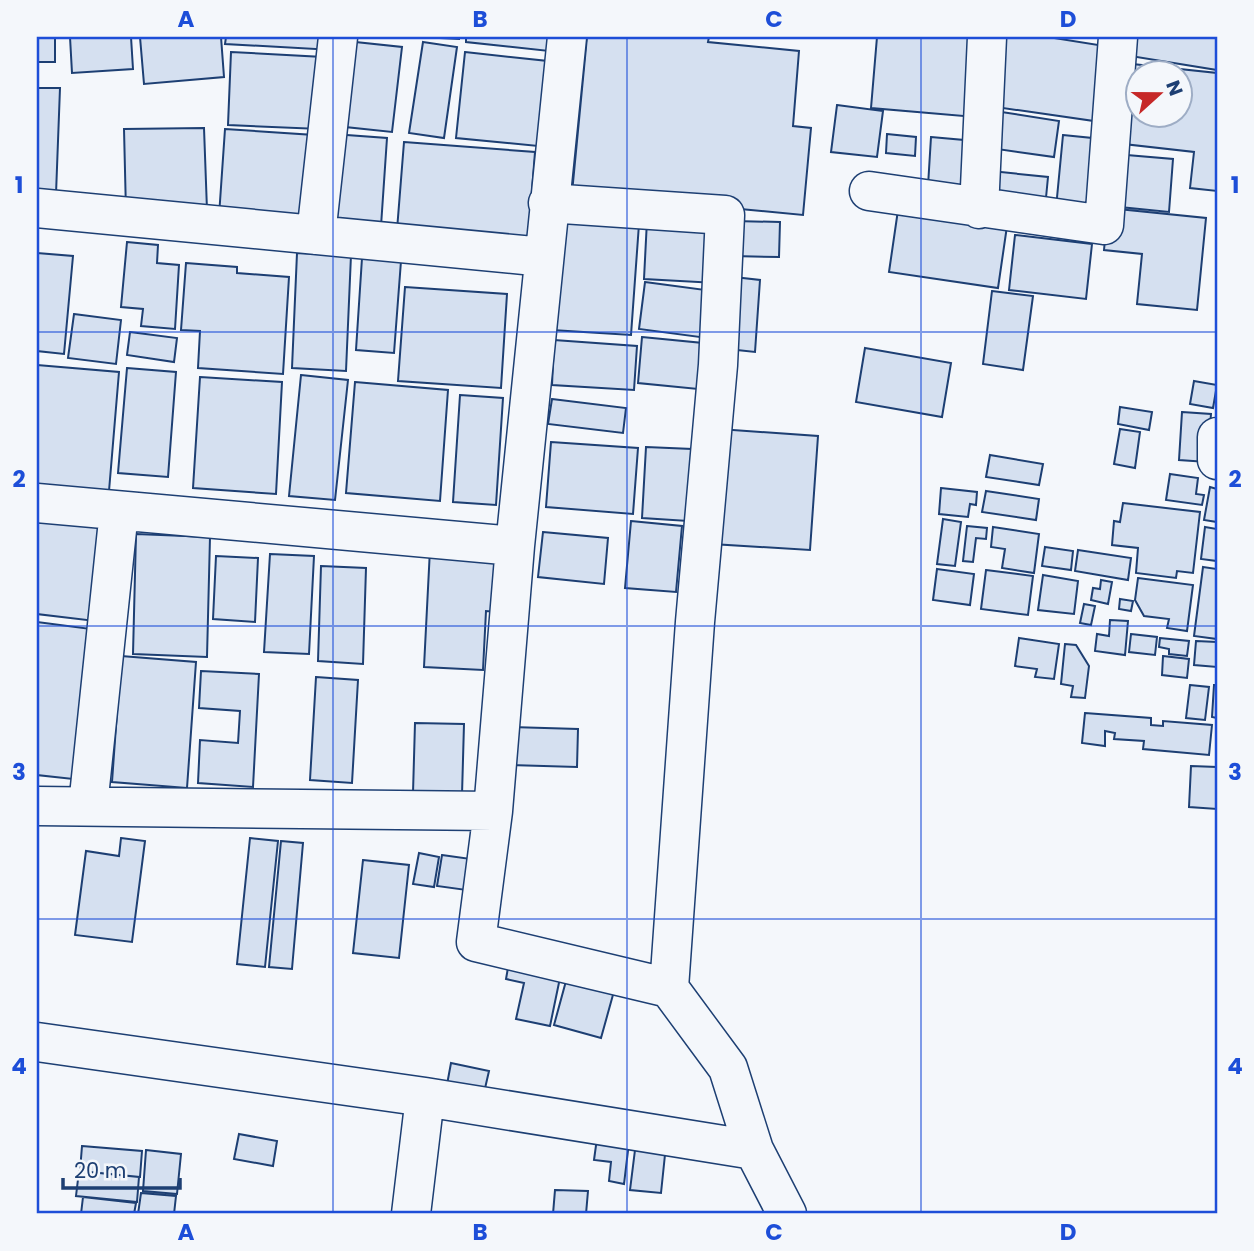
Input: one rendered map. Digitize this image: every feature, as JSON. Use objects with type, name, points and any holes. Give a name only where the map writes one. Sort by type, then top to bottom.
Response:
[{"type":"street","points":[[316,235],[338,37]]},
{"type":"street","points":[[567,37],[515,546],[493,811],[476,942],[669,988],[728,1068],[754,1150],[787,1214]]},
{"type":"street","points":[[979,209],[987,37]]},
{"type":"street","points":[[869,191],[1104,225],[1118,37]]},
{"type":"street","points":[[548,203],[725,215],[718,365],[695,622],[669,988]]},
{"type":"street","points":[[37,208],[544,257]]},
{"type":"street","points":[[1217,437],[1217,460]]},
{"type":"street","points":[[37,503],[515,546]]},
{"type":"street","points":[[88,806],[119,510]]},
{"type":"street","points":[[37,806],[493,811]]},
{"type":"street","points":[[37,1042],[425,1097],[754,1150]]},
{"type":"street","points":[[411,1214],[425,1097]]},
{"type":"building","points":[[37,37],[55,37],[55,62],[37,62]]},
{"type":"building","points":[[70,37],[131,37],[133,69],[72,73]]},
{"type":"building","points":[[140,37],[221,37],[224,77],[144,84]]},
{"type":"building","points":[[226,37],[334,37],[333,50],[225,44]]},
{"type":"building","points":[[419,37],[459,37],[459,39]]},
{"type":"building","points":[[466,37],[560,37],[558,52],[466,42]]},
{"type":"building","points":[[587,37],[709,37],[708,42],[799,51],[793,126],[811,128],[803,215],[572,193]]},
{"type":"building","points":[[877,37],[982,37],[975,117],[871,108]]},
{"type":"building","points":[[999,37],[1048,37],[1111,47],[1101,122],[989,106]]},
{"type":"building","points":[[1120,37],[1217,37],[1217,70],[1194,66],[1194,60],[1155,60],[1118,54]]},
{"type":"building","points":[[346,41],[402,47],[392,132],[336,126]]},
{"type":"building","points":[[423,42],[457,47],[444,138],[409,133]]},
{"type":"building","points":[[231,52],[323,57],[320,129],[228,125]]},
{"type":"building","points":[[465,52],[557,62],[548,147],[456,138]]},
{"type":"building","points":[[1123,63],[1124,130],[1194,130],[1194,71],[1217,73],[1217,191],[1190,188],[1194,152],[1115,143]]},
{"type":"building","points":[[37,88],[60,88],[56,194],[37,193]]},
{"type":"building","points":[[837,105],[883,111],[877,157],[831,152]]},
{"type":"building","points":[[995,111],[1059,121],[1054,157],[990,148]]},
{"type":"building","points":[[204,128],[207,210],[126,212],[124,129]]},
{"type":"building","points":[[225,129],[314,135],[309,222],[219,216]]},
{"type":"building","points":[[333,134],[387,138],[381,226],[326,221]]},
{"type":"building","points":[[887,134],[916,137],[915,156],[886,153]]},
{"type":"building","points":[[1063,135],[1102,139],[1094,212],[1056,208]]},
{"type":"building","points":[[931,137],[975,141],[972,190],[928,186]]},
{"type":"building","points":[[404,142],[535,152],[528,241],[397,230]]},
{"type":"building","points":[[1115,154],[1173,159],[1169,212],[1110,206]]},
{"type":"building","points":[[991,171],[1048,177],[1045,208],[987,201]]},
{"type":"building","points":[[1108,208],[1206,218],[1197,310],[1137,304],[1142,254],[1104,250]]},
{"type":"building","points":[[898,210],[1007,226],[998,288],[889,272]]},
{"type":"building","points":[[560,218],[639,224],[631,335],[552,330]]},
{"type":"building","points":[[647,220],[719,224],[716,283],[644,279]]},
{"type":"building","points":[[734,221],[780,222],[779,257],[733,256]]},
{"type":"building","points":[[1015,235],[1092,244],[1086,299],[1009,290]]},
{"type":"building","points":[[127,242],[158,245],[157,263],[179,265],[175,329],[141,326],[143,309],[121,307]]},
{"type":"building","points":[[37,253],[73,256],[64,354],[37,351]]},
{"type":"building","points":[[297,253],[351,255],[346,371],[292,368]]},
{"type":"building","points":[[362,258],[401,261],[394,353],[356,350]]},
{"type":"building","points":[[186,263],[237,267],[237,273],[289,277],[283,374],[198,368],[200,331],[181,330]]},
{"type":"building","points":[[734,277],[760,280],[755,352],[728,349]]},
{"type":"building","points":[[645,282],[713,291],[707,338],[639,329]]},
{"type":"building","points":[[405,287],[507,294],[501,388],[398,381]]},
{"type":"building","points":[[992,291],[1033,296],[1023,370],[983,364]]},
{"type":"building","points":[[74,314],[121,320],[116,364],[68,358]]},
{"type":"building","points":[[130,332],[177,338],[174,362],[127,355]]},
{"type":"building","points":[[642,337],[713,344],[708,390],[638,383]]},
{"type":"building","points":[[554,340],[637,346],[634,390],[552,385]]},
{"type":"building","points":[[865,348],[951,363],[942,417],[856,402]]},
{"type":"building","points":[[37,365],[119,372],[109,491],[37,485]]},
{"type":"building","points":[[127,368],[176,372],[168,477],[118,473]]},
{"type":"building","points":[[301,375],[348,380],[335,500],[289,496]]},
{"type":"building","points":[[200,377],[282,382],[276,494],[193,488]]},
{"type":"building","points":[[1194,381],[1217,385],[1213,408],[1190,404]]},
{"type":"building","points":[[355,382],[448,390],[440,501],[346,493]]},
{"type":"building","points":[[460,395],[503,398],[496,505],[453,502]]},
{"type":"building","points":[[552,399],[626,408],[623,433],[548,424]]},
{"type":"building","points":[[1120,407],[1152,412],[1149,430],[1118,424]]},
{"type":"building","points":[[1182,412],[1211,414],[1207,462],[1179,460]]},
{"type":"building","points":[[719,429],[818,436],[810,550],[712,544]]},
{"type":"building","points":[[1120,429],[1140,432],[1135,468],[1114,464]]},
{"type":"building","points":[[551,442],[638,448],[633,514],[546,507]]},
{"type":"building","points":[[646,447],[692,449],[688,521],[642,518]]},
{"type":"building","points":[[990,455],[1043,464],[1039,485],[986,477]]},
{"type":"building","points":[[1170,474],[1198,478],[1196,494],[1204,495],[1202,505],[1166,500]]},
{"type":"building","points":[[1210,487],[1217,489],[1217,522],[1204,520]]},
{"type":"building","points":[[941,488],[977,492],[976,505],[970,504],[968,517],[939,514]]},
{"type":"building","points":[[986,491],[1039,499],[1036,520],[982,512]]},
{"type":"building","points":[[1123,503],[1200,512],[1193,573],[1177,571],[1176,578],[1136,573],[1138,548],[1112,545],[1114,521],[1120,522]]},
{"type":"building","points":[[37,516],[106,524],[95,621],[37,614]]},
{"type":"building","points":[[943,519],[961,522],[955,566],[937,564]]},
{"type":"building","points":[[631,521],[682,526],[676,592],[625,588]]},
{"type":"building","points":[[967,526],[987,528],[986,539],[976,538],[973,562],[963,561]]},
{"type":"building","points":[[993,527],[1039,534],[1034,573],[1002,568],[1005,549],[991,547]]},
{"type":"building","points":[[1205,527],[1217,529],[1217,561],[1201,559]]},
{"type":"building","points":[[543,532],[608,538],[604,584],[538,577]]},
{"type":"building","points":[[136,534],[210,537],[207,657],[133,654]]},
{"type":"building","points":[[1045,547],[1073,551],[1071,570],[1042,566]]},
{"type":"building","points":[[430,549],[501,553],[498,612],[486,611],[483,670],[424,667]]},
{"type":"building","points":[[1078,550],[1131,558],[1128,580],[1075,571]]},
{"type":"building","points":[[270,554],[314,556],[309,654],[264,652]]},
{"type":"building","points":[[216,556],[258,558],[255,622],[213,619]]},
{"type":"building","points":[[321,566],[366,568],[363,664],[318,661]]},
{"type":"building","points":[[1203,567],[1217,569],[1217,639],[1194,636]]},
{"type":"building","points":[[937,569],[974,574],[970,605],[933,600]]},
{"type":"building","points":[[986,570],[1033,576],[1028,615],[981,609]]},
{"type":"building","points":[[1043,575],[1078,581],[1074,614],[1038,610]]},
{"type":"building","points":[[1138,578],[1193,585],[1187,631],[1167,628],[1169,619],[1144,616],[1135,600]]},
{"type":"building","points":[[1101,580],[1112,582],[1108,604],[1091,600],[1093,588],[1100,589]]},
{"type":"building","points":[[1120,599],[1133,601],[1131,611],[1119,609]]},
{"type":"building","points":[[1084,604],[1095,606],[1091,625],[1080,623]]},
{"type":"building","points":[[1110,620],[1128,621],[1125,655],[1095,651],[1097,634],[1109,636]]},
{"type":"building","points":[[37,622],[99,630],[82,780],[37,775]]},
{"type":"building","points":[[1131,634],[1157,637],[1155,655],[1129,652]]},
{"type":"building","points":[[1019,638],[1059,644],[1054,679],[1035,677],[1037,669],[1015,666]]},
{"type":"building","points":[[1160,638],[1189,641],[1187,656],[1169,654],[1169,649],[1159,647]]},
{"type":"building","points":[[1196,641],[1217,642],[1217,667],[1194,665]]},
{"type":"building","points":[[1065,644],[1076,645],[1089,666],[1085,698],[1071,697],[1073,686],[1061,684]]},
{"type":"building","points":[[121,656],[196,662],[187,788],[112,782]]},
{"type":"building","points":[[1163,656],[1189,659],[1187,678],[1162,675]]},
{"type":"building","points":[[201,671],[259,674],[253,787],[198,783],[200,740],[238,743],[240,711],[199,708]]},
{"type":"building","points":[[316,677],[358,680],[352,783],[310,780]]},
{"type":"building","points":[[1190,685],[1209,687],[1205,720],[1186,718]]},
{"type":"building","points":[[1214,685],[1217,685],[1217,718],[1212,717]]},
{"type":"building","points":[[1085,713],[1151,718],[1151,725],[1163,726],[1163,721],[1212,725],[1209,755],[1143,749],[1144,741],[1114,739],[1115,733],[1105,731],[1105,746],[1082,743]]},
{"type":"building","points":[[415,723],[464,724],[462,795],[413,793]]},
{"type":"building","points":[[511,727],[578,729],[577,767],[510,765]]},
{"type":"building","points":[[1191,766],[1217,767],[1217,809],[1189,807]]},
{"type":"building","points":[[121,838],[145,841],[132,942],[75,935],[86,851],[119,856]]},
{"type":"building","points":[[250,838],[278,841],[265,967],[237,964]]},
{"type":"building","points":[[281,841],[303,843],[292,969],[269,967]]},
{"type":"building","points":[[419,853],[439,857],[434,887],[413,884]]},
{"type":"building","points":[[442,855],[471,859],[466,890],[437,886]]},
{"type":"building","points":[[363,860],[409,865],[399,958],[353,953]]},
{"type":"building","points":[[509,962],[561,973],[550,1026],[516,1019],[524,983],[506,979]]},
{"type":"building","points":[[569,970],[616,984],[601,1038],[554,1025]]},
{"type":"building","points":[[451,1063],[489,1071],[483,1097],[446,1090]]},
{"type":"building","points":[[239,1134],[277,1141],[273,1166],[234,1159]]},
{"type":"building","points":[[597,1138],[629,1142],[624,1184],[609,1181],[611,1162],[594,1160]]},
{"type":"building","points":[[636,1142],[666,1145],[661,1193],[630,1190]]},
{"type":"building","points":[[82,1146],[142,1151],[140,1177],[80,1171]]},
{"type":"building","points":[[146,1150],[181,1154],[177,1194],[143,1191]]},
{"type":"building","points":[[79,1171],[139,1177],[137,1202],[76,1196]]},
{"type":"building","points":[[555,1190],[588,1191],[586,1214],[553,1214]]},
{"type":"building","points":[[141,1193],[176,1196],[174,1214],[138,1214]]},
{"type":"building","points":[[83,1197],[136,1203],[134,1214],[81,1214]]}]
